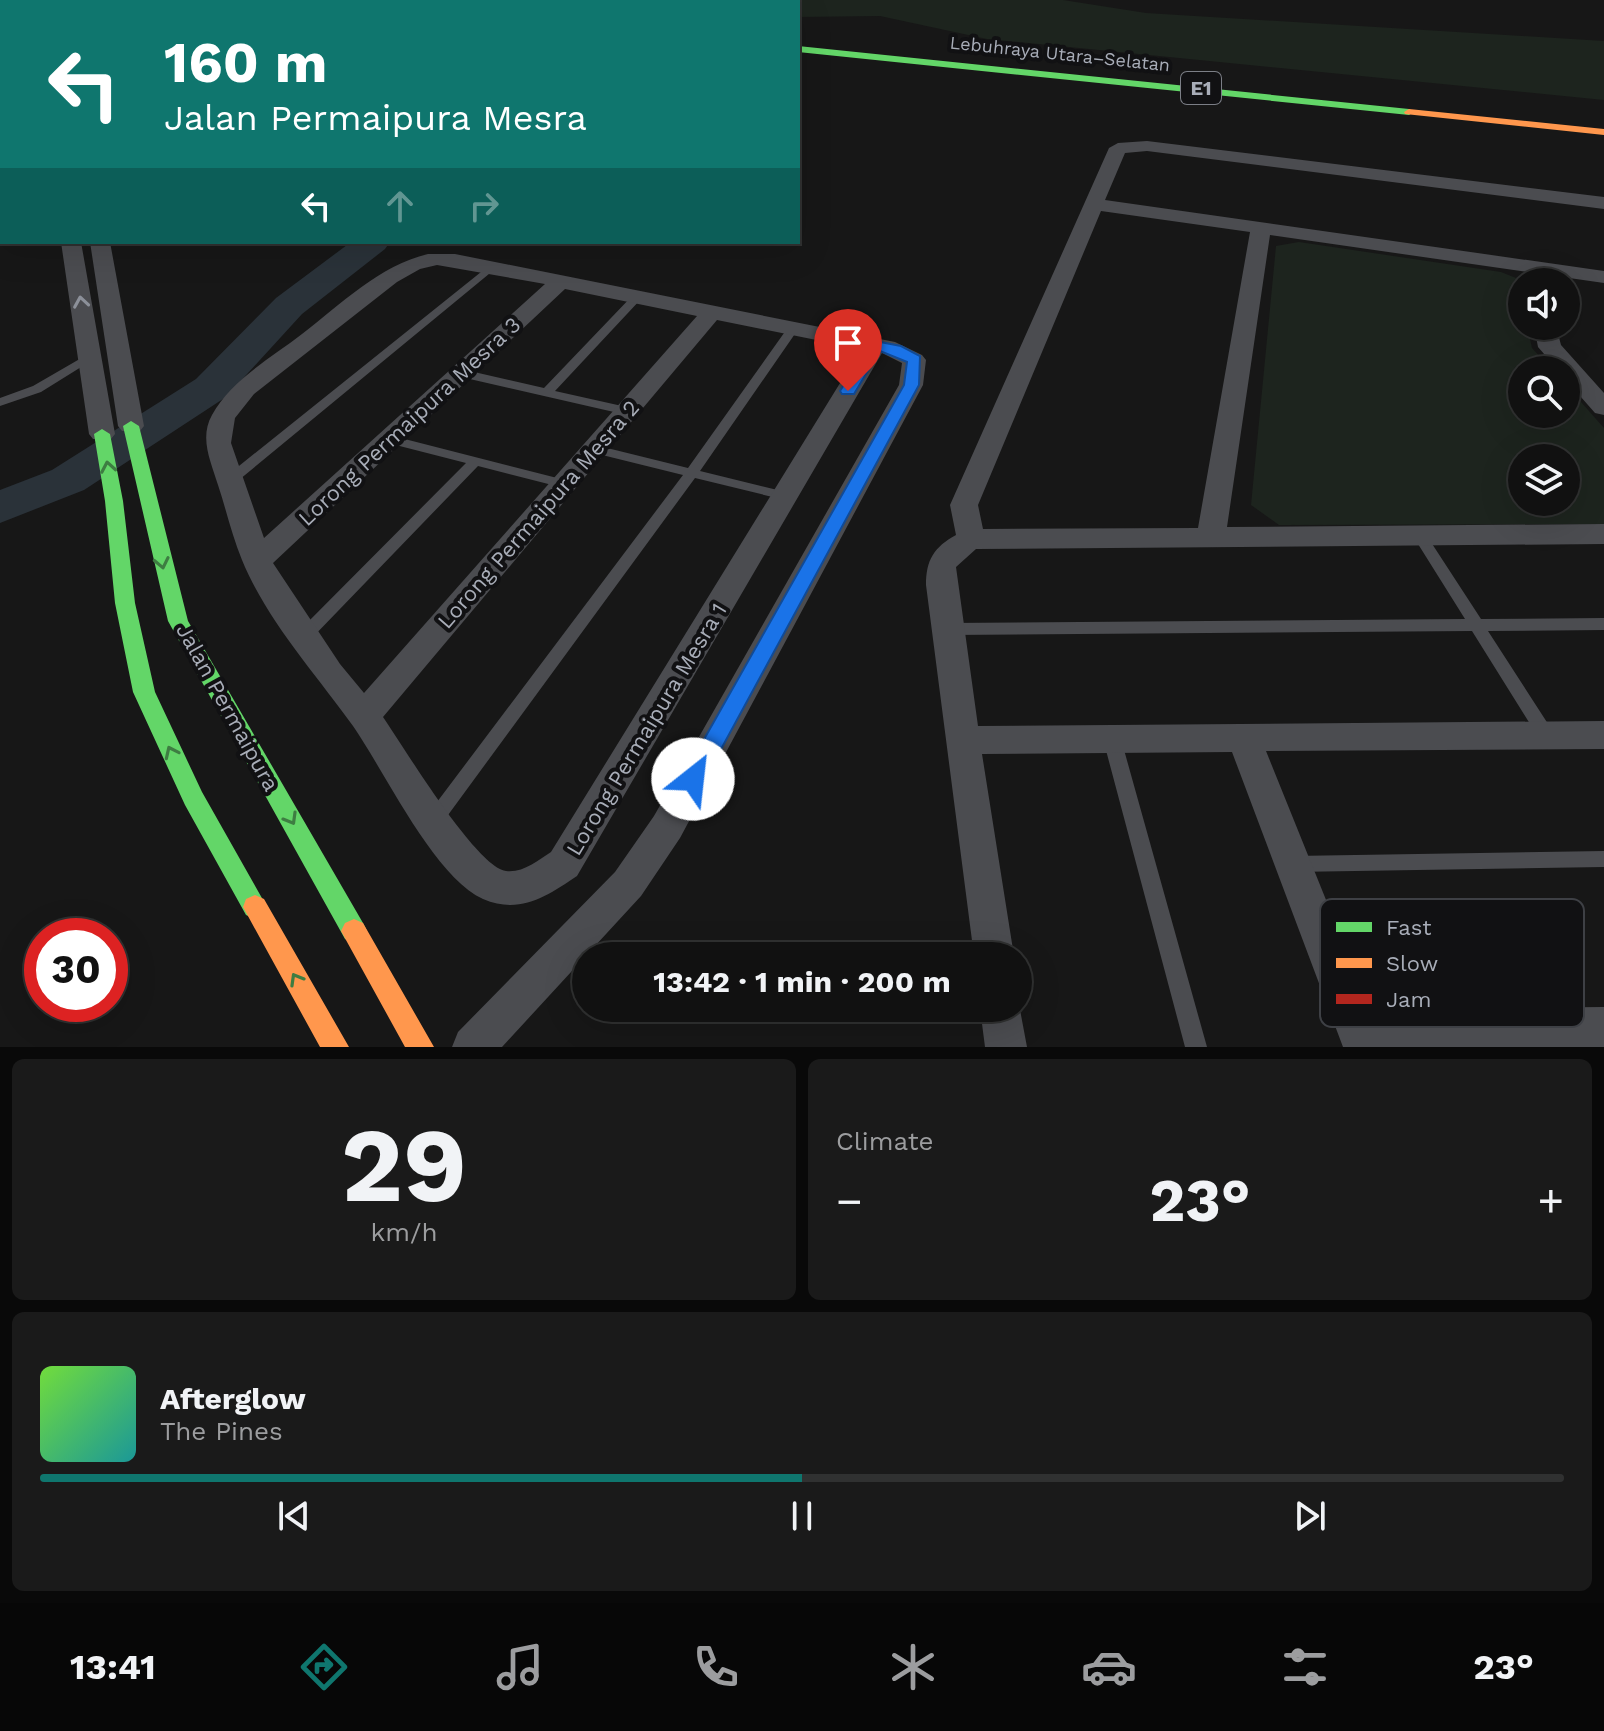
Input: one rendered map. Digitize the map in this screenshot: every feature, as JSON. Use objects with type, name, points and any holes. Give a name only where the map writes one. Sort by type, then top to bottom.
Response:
[{"type":"main road","name":"Lebuhraya Utara–Selatan","points":[[800,41],[1159,74],[1604,122]]},
{"type":"main road","name":"Lebuhraya Utara–Selatan","points":[[800,49],[1604,132]]},
{"type":"main road","name":"Jalan Permaipura","points":[[131,426],[178,621],[420,1047]]},
{"type":"main road","points":[[102,434],[114,501],[125,603],[144,692],[193,798],[335,1047]]},
{"type":"street","points":[[971,539],[964,505],[1118,148],[1128,145],[1604,203]]},
{"type":"street","points":[[1093,204],[1261,228],[1508,270]]},
{"type":"street","points":[[1211,537],[1261,228]]},
{"type":"street","points":[[71,244],[102,434]]},
{"type":"street","name":"Jalan Permaipura","points":[[100,244],[131,426]]},
{"type":"street","name":"Lorong Permaipura Mesra 1","points":[[473,1047],[628,884],[667,827],[911,385],[914,360],[895,349],[491,267],[431,258],[408,265],[245,389],[223,417],[218,443],[257,561],[304,636],[364,716],[458,857],[493,885],[506,888],[530,886],[564,864],[875,345]]},
{"type":"street","points":[[1580,276],[1604,277]]},
{"type":"street","name":"Lorong Permaipura Mesra 3","points":[[257,561],[561,281]]},
{"type":"street","name":"Lorong Permaipura Mesra 2","points":[[364,716],[712,312]]},
{"type":"street","points":[[1548,340],[1550,347],[1604,408]]},
{"type":"street","points":[[992,942],[941,565],[957,547],[971,539],[1604,534]]},
{"type":"street","points":[[963,740],[1604,735]]},
{"type":"street","points":[[1244,738],[1320,934]]},
{"type":"street","points":[[1003,1022],[1006,1047]]},
{"type":"street","points":[[1360,1038],[1604,1028]]},
{"type":"lane","points":[[229,481],[491,267]]},
{"type":"lane","points":[[547,392],[637,297]]},
{"type":"lane","points":[[434,820],[692,472],[793,328]]},
{"type":"lane","points":[[0,402],[37,389],[90,357]]},
{"type":"lane","points":[[461,373],[627,411]]},
{"type":"lane","points":[[389,439],[564,484]]},
{"type":"lane","points":[[595,449],[785,496]]},
{"type":"lane","points":[[304,636],[474,462]]},
{"type":"lane","points":[[1420,536],[1547,735]]},
{"type":"lane","points":[[948,629],[1604,624]]},
{"type":"lane","points":[[1112,739],[1196,1047]]},
{"type":"lane","points":[[1293,864],[1604,859]]},
{"type":"shaded area","points":[[800,0],[1063,0],[1146,13],[1604,41],[1604,100],[987,39],[880,16],[800,17]]},
{"type":"shaded area","points":[[1299,242],[1508,275],[1508,340],[1530,340],[1539,356],[1508,356],[1508,428],[1580,428],[1580,401],[1604,428],[1604,524],[1279,525],[1251,505],[1276,246]]},
{"type":"waterway","points":[[0,507],[68,480],[211,388],[289,306],[370,244]]},
{"type":"traffic: fast","points":[[800,49],[1409,112]]},
{"type":"traffic: fast","points":[[131,426],[178,621],[354,931]]},
{"type":"traffic: fast","points":[[102,434],[114,501],[125,603],[144,692],[193,798],[255,907]]},
{"type":"traffic: slow","points":[[1409,112],[1604,132]]},
{"type":"traffic: slow","points":[[255,907],[335,1047]]},
{"type":"traffic: slow","points":[[354,931],[420,1047]]},
{"type":"route","points":[[693,779],[911,385],[916,364],[911,356],[875,345],[848,391]]}]
